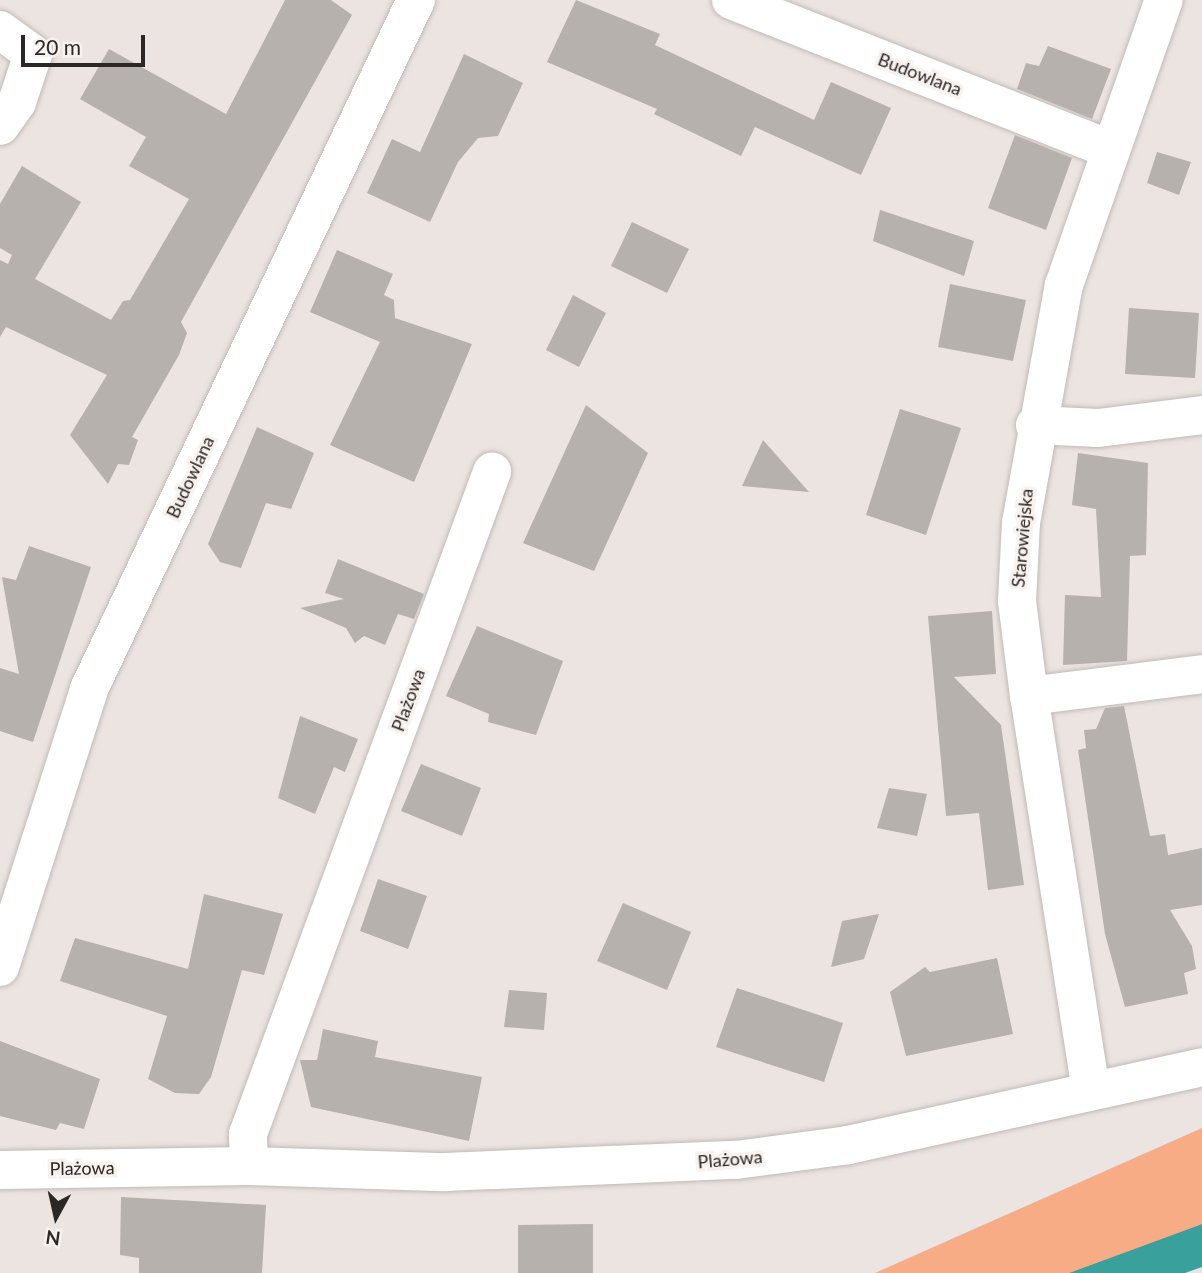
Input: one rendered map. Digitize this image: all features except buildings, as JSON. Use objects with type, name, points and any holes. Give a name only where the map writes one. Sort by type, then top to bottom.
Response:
[{"type":"street","name":"Budowlana","points":[[0,967],[89,689],[416,0]]},
{"type":"street","name":"Budowlana","points":[[731,0],[1109,149]]},
{"type":"street","name":"Starowiejska","points":[[1091,1091],[1029,696],[1017,601],[1035,425],[1064,285],[1109,149],[1164,0]]},
{"type":"street","points":[[0,30],[33,54],[17,102],[0,126]]},
{"type":"street","points":[[1035,425],[1098,428],[1202,415]]},
{"type":"street","name":"Plażowa","points":[[249,1166],[248,1134],[492,472]]},
{"type":"street","points":[[1029,696],[1202,674]]},
{"type":"street","name":"Plażowa","points":[[0,1170],[249,1166],[444,1172],[736,1160],[848,1144],[1202,1067]]},
{"type":"shaded area","points":[[1202,1128],[1202,1224],[1069,1273],[875,1273]]},
{"type":"water","points":[[1202,1224],[1202,1267],[1185,1273],[1069,1273]]}]
